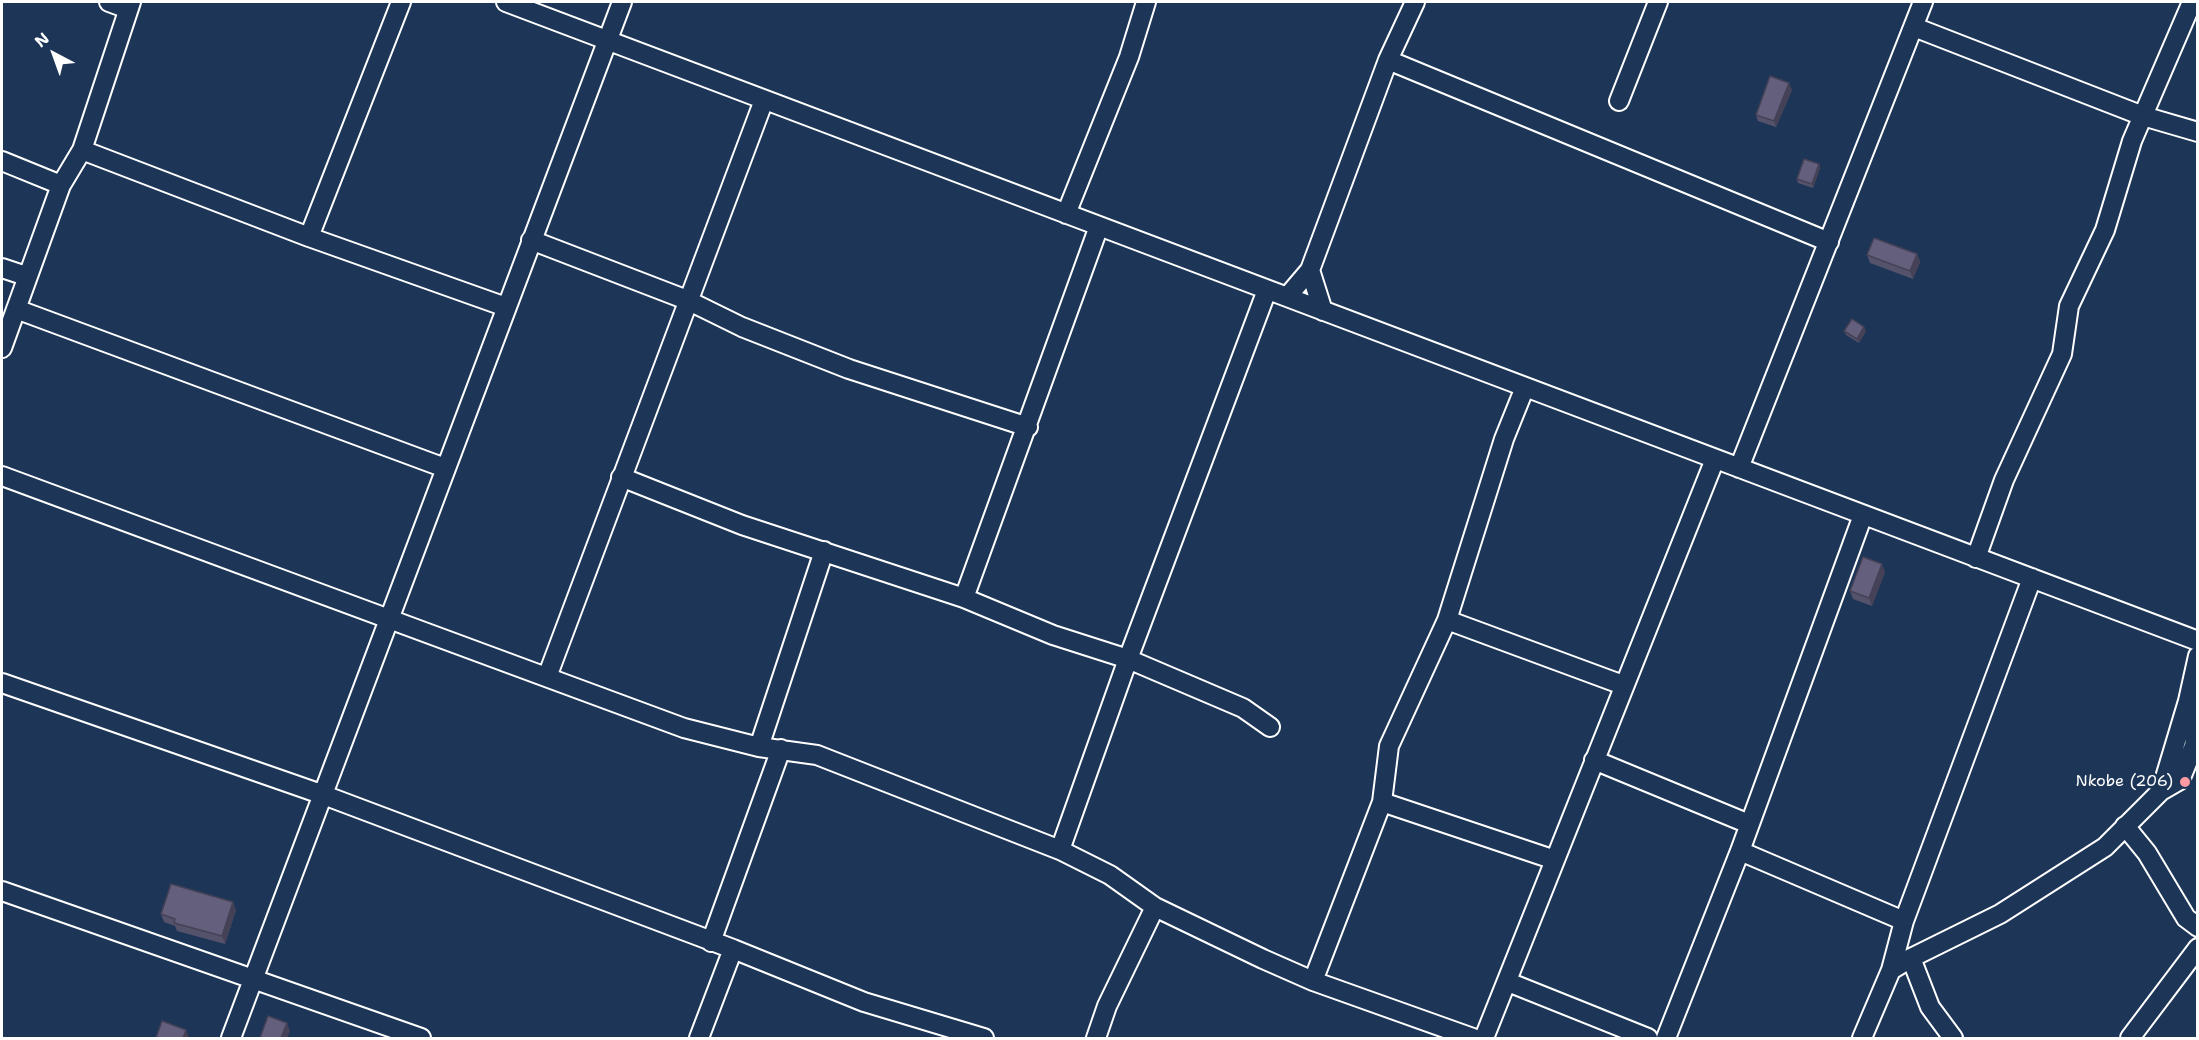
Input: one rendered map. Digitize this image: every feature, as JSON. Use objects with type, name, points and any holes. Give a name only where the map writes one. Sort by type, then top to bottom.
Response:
[{"type":"street","points":[[2,348],[26,276],[61,185],[82,150],[129,5],[109,2]]},
{"type":"street","points":[[309,237],[401,2]]},
{"type":"street","points":[[506,2],[2198,641]]},
{"type":"street","points":[[231,1038],[321,794],[622,2]]},
{"type":"street","points":[[1066,214],[1130,57],[1146,2]]},
{"type":"street","points":[[1287,297],[1310,270],[1388,60],[1416,2]]},
{"type":"street","points":[[1619,101],[1658,2]]},
{"type":"street","points":[[1739,468],[1923,2]]},
{"type":"street","points":[[1976,558],[2004,480],[2062,354],[2069,306],[2105,230],[2132,141],[2192,2]]},
{"type":"street","points":[[1914,27],[2143,116],[2198,132]]},
{"type":"street","points":[[1388,60],[1829,242]]},
{"type":"street","points":[[547,677],[764,100]]},
{"type":"street","points":[[82,150],[309,237],[506,307]]},
{"type":"street","points":[[2,161],[61,185]]},
{"type":"street","points":[[964,598],[1028,427],[1099,226]]},
{"type":"street","points":[[531,240],[687,300],[742,327],[849,369],[1028,427]]},
{"type":"street","points":[[2,268],[26,276]]},
{"type":"street","points":[[1310,270],[1323,311]]},
{"type":"street","points":[[1060,850],[1128,659],[1267,290]]},
{"type":"street","points":[[16,309],[445,468]]},
{"type":"street","points":[[1313,981],[1382,802],[1389,746],[1447,620],[1504,439],[1525,387]]},
{"type":"street","points":[[1484,1038],[1715,459]]},
{"type":"street","points":[[2,476],[684,728],[759,747],[817,754],[1060,850],[1110,874],[1155,907],[1313,981],[1473,1038]]},
{"type":"street","points":[[621,477],[742,525],[964,598],[1053,635],[1128,659],[1243,708],[1270,727]]},
{"type":"street","points":[[1666,1038],[1740,851],[1863,515]]},
{"type":"street","points":[[759,747],[824,551]]},
{"type":"street","points":[[1862,1038],[1892,970],[1904,921],[2032,578]]},
{"type":"street","points":[[1447,620],[1623,685]]},
{"type":"street","points":[[1892,970],[1911,958],[2000,914],[2105,848],[2161,791],[2188,701],[2198,656]]},
{"type":"street","points":[[2,683],[321,794],[733,949],[864,1002],[984,1038]]},
{"type":"street","points":[[711,942],[781,749]]},
{"type":"street","points":[[1594,760],[1749,824]]},
{"type":"street","points":[[1382,802],[1555,860]]},
{"type":"street","points":[[2125,826],[2147,853],[2186,918],[2198,927]]},
{"type":"street","points":[[1740,851],[1904,921]]},
{"type":"street","points":[[2,891],[252,981],[421,1038]]},
{"type":"street","points":[[1096,1038],[1107,1006],[1155,907]]},
{"type":"street","points":[[2130,1038],[2198,948]]},
{"type":"street","points":[[699,1038],[733,949]]},
{"type":"street","points":[[1911,958],[1930,1007],[1953,1038]]},
{"type":"street","points":[[1508,982],[1648,1038]]},
{"type":"building","points":[[1770,76],[1789,83],[1774,121],[1756,115]]},
{"type":"building","points":[[1804,159],[1819,164],[1812,184],[1797,179]]},
{"type":"building","points":[[1874,238],[1917,254],[1910,271],[1867,255]]},
{"type":"building","points":[[1852,319],[1864,327],[1857,339],[1844,331]]},
{"type":"building","points":[[1863,557],[1882,564],[1869,598],[1850,591]]},
{"type":"building","points":[[171,884],[233,902],[222,936],[174,923],[175,919],[161,914]]},
{"type":"building","points":[[268,1016],[287,1023],[281,1038],[260,1038]]},
{"type":"building","points":[[162,1021],[186,1030],[183,1038],[156,1038]]},
{"type":"place","name":"Nkobe (206)","points":[[2185,782]]}]
